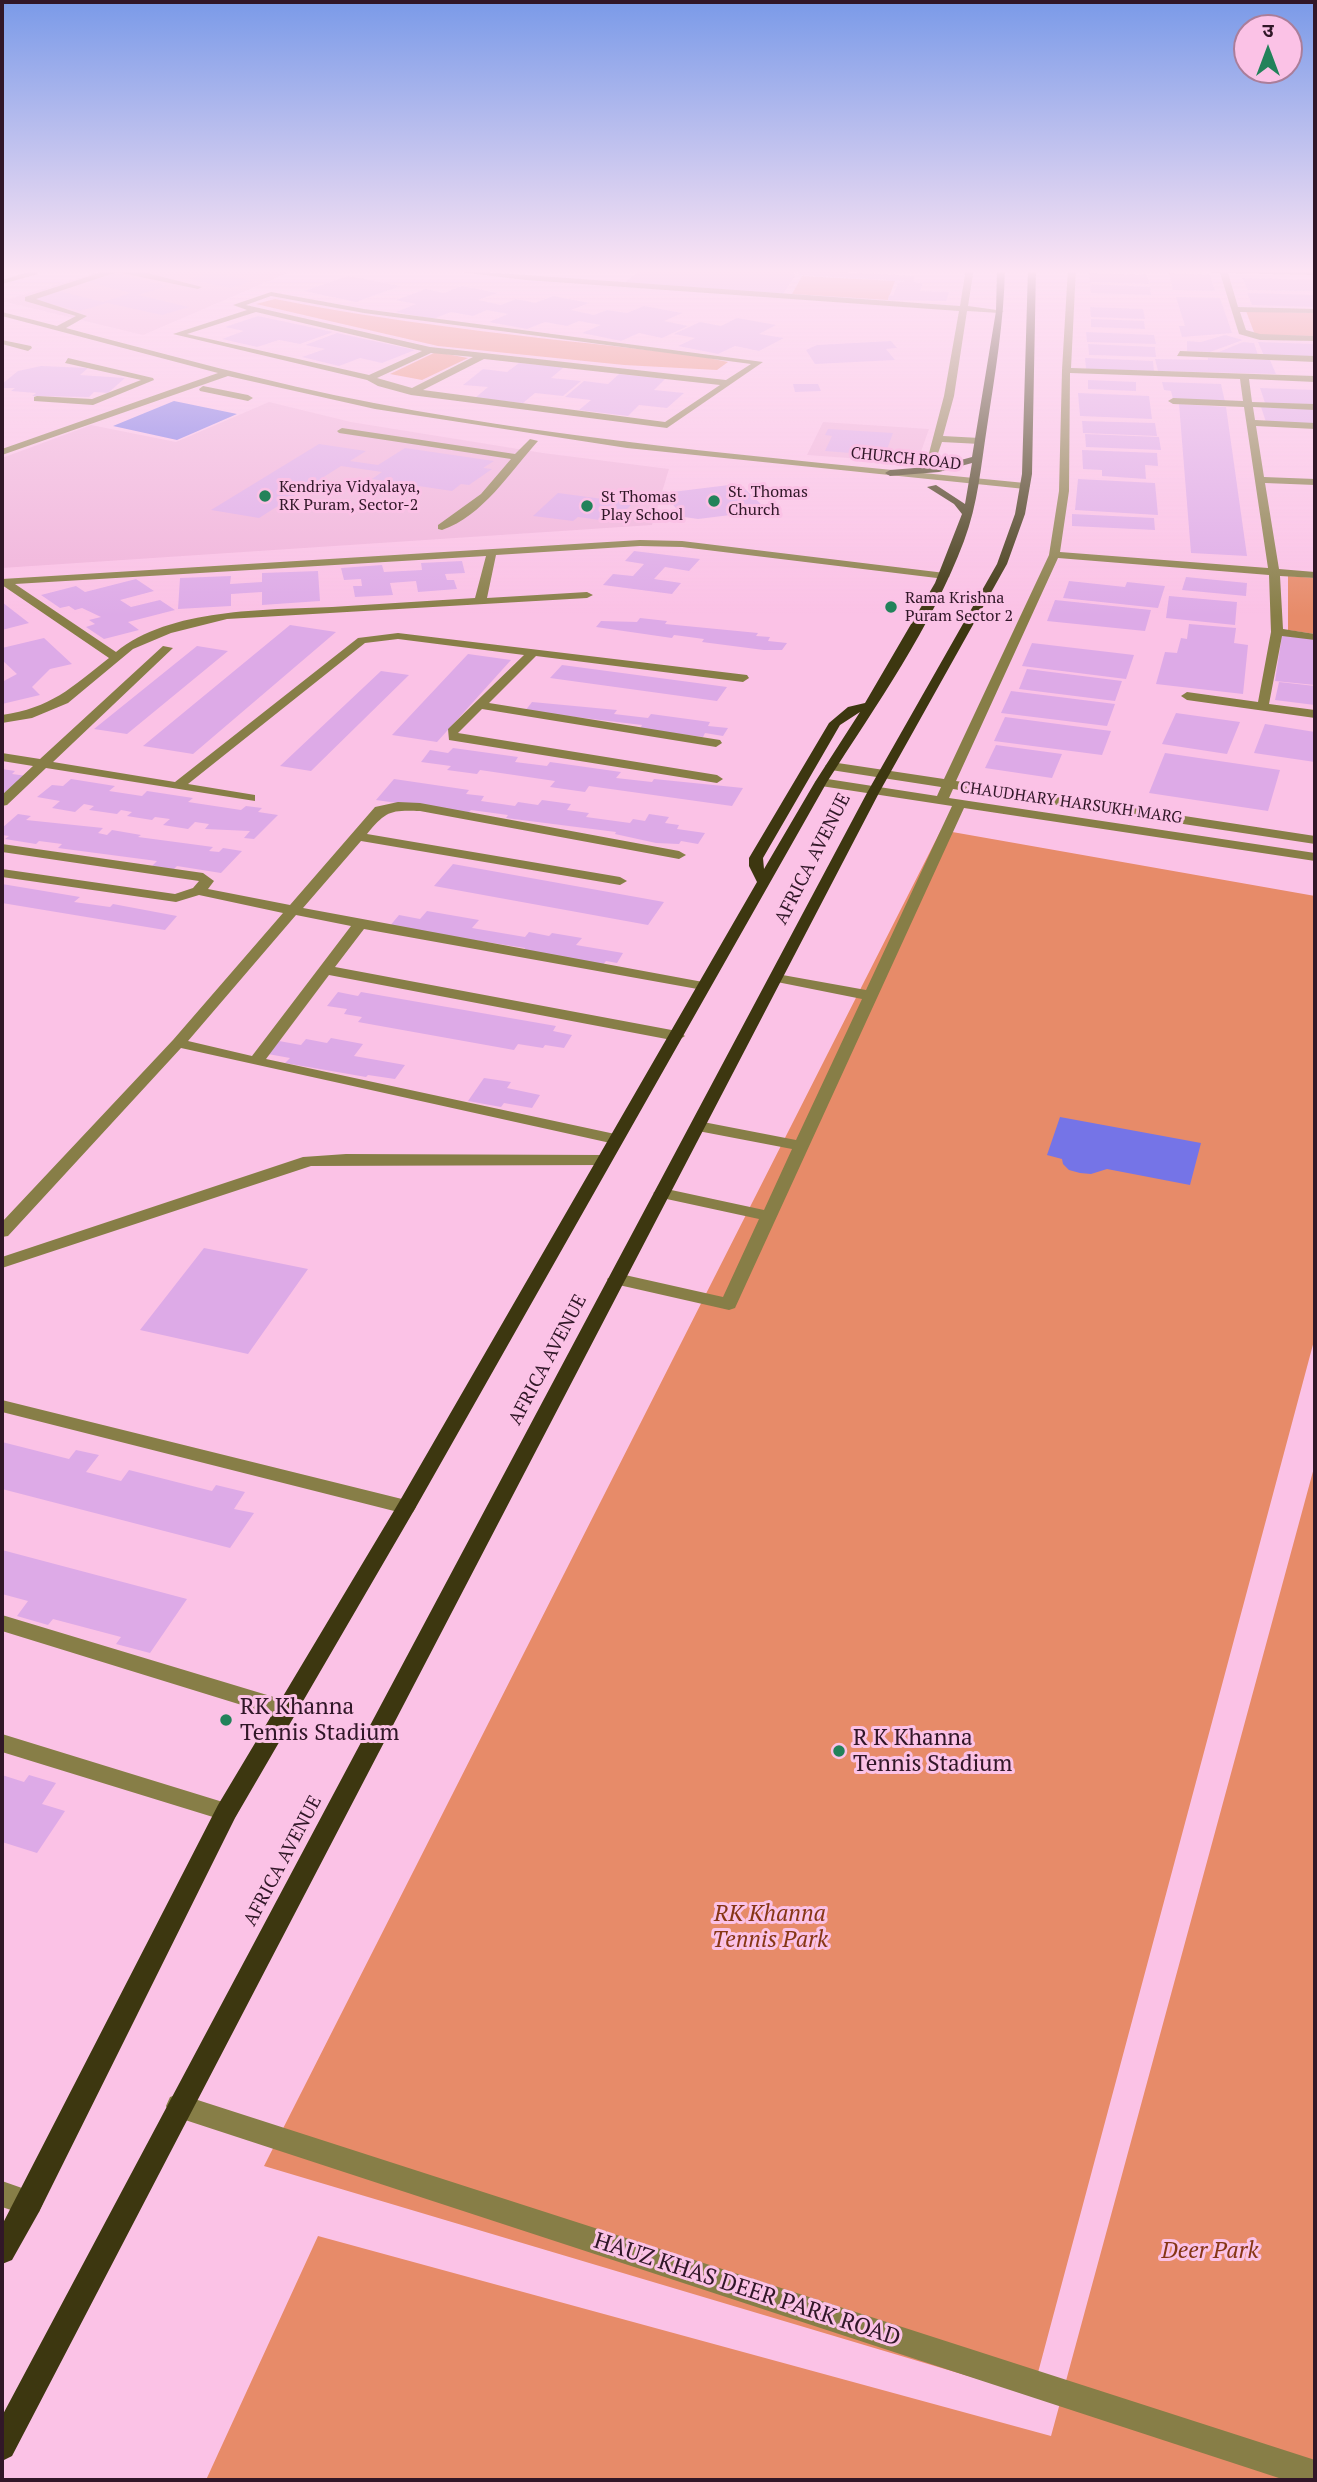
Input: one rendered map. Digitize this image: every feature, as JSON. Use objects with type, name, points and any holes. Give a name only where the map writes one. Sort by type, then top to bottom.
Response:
[{"type":"main road","name":"AFRICA AVENUE","points":[[2,2251],[29,2203],[226,1812],[406,1507],[826,774],[945,576],[976,487],[978,450],[988,384]]},
{"type":"main road","name":"AFRICA AVENUE","points":[[2,2446],[878,782],[1002,564],[1020,514],[1024,491],[1028,384]]},
{"type":"main road","points":[[890,473],[939,469],[978,450]]},
{"type":"main road","points":[[932,487],[958,502],[967,513]]},
{"type":"main road","points":[[764,882],[756,866],[757,858],[807,766],[835,723],[852,710],[869,706]]},
{"type":"street","points":[[37,399],[93,402],[140,384]]},
{"type":"street","points":[[2,452],[196,384]]},
{"type":"street","name":"CHURCH ROAD","points":[[229,384],[359,413],[616,453],[932,487],[976,487]]},
{"type":"street","name":"CHURCH ROAD","points":[[275,384],[375,406],[627,445],[890,473],[976,487],[1024,491]]},
{"type":"street","points":[[369,388],[381,384],[413,391],[667,425],[727,384]]},
{"type":"street","points":[[375,406],[427,384]]},
{"type":"street","points":[[933,457],[951,384]]},
{"type":"street","points":[[941,801],[1054,555],[1065,491],[1066,384]]},
{"type":"street","points":[[1245,384],[1274,571],[1278,632],[1263,706]]},
{"type":"street","points":[[137,385],[170,393]]},
{"type":"street","points":[[220,391],[234,385]]},
{"type":"street","points":[[203,389],[248,398]]},
{"type":"street","points":[[343,399],[358,393]]},
{"type":"street","points":[[1173,401],[1315,407]]},
{"type":"street","points":[[1251,423],[1315,426]]},
{"type":"street","points":[[342,431],[517,457]]},
{"type":"street","points":[[937,439],[978,450]]},
{"type":"street","points":[[442,527],[464,514],[498,483],[533,441]]},
{"type":"street","points":[[1260,480],[1315,482]]},
{"type":"street","points":[[3,582],[617,543],[682,544],[945,576]]},
{"type":"street","points":[[480,602],[492,551]]},
{"type":"street","points":[[1054,555],[1315,575]]},
{"type":"street","points":[[3,582],[115,657]]},
{"type":"street","points":[[2,719],[28,715],[64,700],[129,647],[167,630],[227,617],[587,595]]},
{"type":"street","points":[[1278,632],[1315,637]]},
{"type":"street","points":[[179,785],[362,640],[398,636],[743,678]]},
{"type":"street","points":[[2,802],[167,648]]},
{"type":"street","points":[[535,651],[452,732],[453,737],[717,779]]},
{"type":"street","points":[[1187,696],[1315,714]]},
{"type":"street","points":[[478,705],[716,743]]},
{"type":"street","points":[[2,757],[250,798]]},
{"type":"street","name":"CHAUDHARY HARSUKH MARG","points":[[826,774],[878,782],[948,784],[1315,840]]},
{"type":"street","name":"CHAUDHARY HARSUKH MARG","points":[[826,774],[878,782],[941,801],[1315,857]]},
{"type":"street","points":[[616,1279],[729,1304],[959,804]]},
{"type":"street","points":[[2,1231],[178,1043],[380,810],[407,806],[679,855]]},
{"type":"street","points":[[356,836],[620,881]]},
{"type":"street","points":[[2,848],[203,877],[207,885],[188,896],[170,897],[2,873]]},
{"type":"street","points":[[198,891],[360,924],[703,986]]},
{"type":"street","points":[[256,1062],[360,924]]},
{"type":"street","points":[[327,970],[677,1036]]},
{"type":"street","points":[[776,978],[871,996]]},
{"type":"street","points":[[178,1043],[615,1139]]},
{"type":"street","points":[[698,1126],[802,1146]]},
{"type":"street","points":[[2,1263],[309,1161],[603,1160]]},
{"type":"street","points":[[662,1193],[769,1216]]},
{"type":"street","points":[[2,1406],[406,1507]]},
{"type":"street","points":[[2,1623],[286,1710]]},
{"type":"street","points":[[2,1743],[226,1812]]},
{"type":"street","name":"HAUZ KHAS DEER PARK ROAD","points":[[179,2106],[1315,2475]]},
{"type":"street","points":[[2,2194],[29,2203]]},
{"type":"shaded area","points":[[174,401],[237,414],[177,440],[113,426]]},
{"type":"shaded area","name":"Kendriya Vidyalaya, RK Puram, Sector-2","points":[[269,402],[351,422],[543,453],[669,469],[652,525],[2,568],[2,458],[91,425],[176,442]]},
{"type":"shaded area","points":[[823,422],[929,429],[917,463],[807,455]]},
{"type":"shaded area","points":[[1060,1117],[1201,1143],[1190,1185],[1107,1169],[1091,1174],[1069,1170],[1062,1159],[1047,1155]]},
{"type":"green space","points":[[1288,576],[1315,578],[1315,634],[1288,630]]},
{"type":"green space","name":"R K Khanna Tennis Stadium","points":[[941,830],[1315,896],[1315,1337],[1032,2395],[264,2166]]},
{"type":"green space","name":"Deer Park","points":[[1315,1464],[1315,2480],[206,2480],[318,2236],[1051,2436]]},
{"type":"building","points":[[2,384],[118,384],[108,393],[94,392],[89,397],[32,396],[36,393],[11,391],[15,388],[2,388]]},
{"type":"building","points":[[578,384],[563,396],[535,393],[523,403],[475,398],[488,387],[463,385]]},
{"type":"building","points":[[581,384],[660,384],[654,390],[684,393],[667,408],[639,405],[628,416],[579,410],[591,400],[565,397]]},
{"type":"building","points":[[793,384],[818,384],[821,391],[795,392]]},
{"type":"building","points":[[1088,384],[1136,384],[1136,391],[1088,389]]},
{"type":"building","points":[[1162,384],[1221,384],[1225,402],[1173,399],[1171,391],[1164,390]]},
{"type":"building","points":[[1260,388],[1315,390],[1315,404],[1265,403]]},
{"type":"building","points":[[1078,393],[1149,396],[1152,419],[1080,416]]},
{"type":"building","points":[[1179,404],[1226,407],[1247,556],[1191,553]]},
{"type":"building","points":[[1261,407],[1315,409],[1315,424],[1266,422]]},
{"type":"building","points":[[1082,421],[1155,423],[1157,436],[1083,433]]},
{"type":"building","points":[[828,429],[893,433],[886,452],[876,455],[825,451],[832,436],[825,435]]},
{"type":"building","points":[[1085,434],[1159,437],[1161,450],[1086,447]]},
{"type":"building","points":[[319,444],[366,451],[350,461],[378,465],[405,448],[494,461],[483,468],[492,469],[469,485],[461,484],[452,491],[372,479],[382,472],[341,466],[259,518],[211,510]]},
{"type":"building","points":[[1082,450],[1157,453],[1158,466],[1145,465],[1146,479],[1102,476],[1102,470],[1083,469]]},
{"type":"building","points":[[1078,479],[1155,483],[1158,515],[1075,510]]},
{"type":"building","name":"St. Thomas Church","points":[[729,485],[744,488],[763,506],[755,512],[698,519],[684,517],[665,496],[672,492]]},
{"type":"building","name":"St Thomas Play School","points":[[558,493],[633,503],[625,511],[611,509],[600,520],[578,517],[573,521],[533,516]]},
{"type":"building","points":[[1072,514],[1154,518],[1155,530],[1072,526]]},
{"type":"building","points":[[634,551],[700,559],[689,571],[665,567],[654,579],[681,583],[672,594],[603,585],[613,574],[633,576],[644,564],[625,561]]},
{"type":"building","points":[[462,561],[465,573],[445,574],[447,580],[454,580],[457,589],[418,592],[416,581],[390,583],[393,595],[355,597],[353,586],[362,586],[361,579],[344,580],[341,568],[382,565],[384,572],[422,570],[421,563]]},
{"type":"building","points":[[318,571],[320,601],[262,605],[262,592],[231,594],[231,606],[178,609],[180,578],[231,576],[230,584],[262,582],[262,573]]},
{"type":"building","points":[[1186,577],[1247,583],[1246,596],[1182,590]]},
{"type":"building","points":[[136,579],[154,591],[120,600],[131,607],[160,600],[175,610],[128,622],[139,630],[104,639],[86,627],[95,624],[89,620],[101,617],[82,608],[60,608],[41,595],[76,586],[85,592]]},
{"type":"building","points":[[1069,581],[1125,587],[1127,582],[1165,586],[1158,608],[1063,598]]},
{"type":"building","points":[[1169,596],[1237,602],[1235,625],[1166,618]]},
{"type":"building","points":[[1055,600],[1151,610],[1145,631],[1047,621]]},
{"type":"building","points":[[2,602],[29,623],[2,630]]},
{"type":"building","points":[[640,618],[667,621],[665,624],[758,633],[756,636],[770,637],[768,641],[787,643],[782,650],[764,650],[702,642],[704,639],[674,635],[672,638],[596,627],[601,621],[637,622]]},
{"type":"building","points":[[1189,624],[1236,628],[1234,643],[1248,645],[1243,694],[1156,684],[1165,652],[1177,653],[1181,638],[1187,639]]},
{"type":"building","points":[[290,625],[336,632],[193,754],[143,746]]},
{"type":"building","points":[[1282,635],[1315,639],[1315,685],[1275,681]]},
{"type":"building","points":[[44,638],[72,664],[50,669],[32,687],[40,695],[2,704],[2,682],[17,674],[2,660],[2,648]]},
{"type":"building","points":[[1032,643],[1134,655],[1126,679],[1022,666]]},
{"type":"building","points":[[197,646],[228,651],[127,734],[94,729]]},
{"type":"building","points":[[468,654],[511,660],[437,742],[392,735]]},
{"type":"building","points":[[562,665],[727,687],[717,701],[550,678]]},
{"type":"building","points":[[1027,669],[1122,681],[1115,701],[1019,689]]},
{"type":"building","points":[[381,671],[409,675],[311,771],[280,766]]},
{"type":"building","points":[[1279,682],[1315,686],[1315,705],[1275,700]]},
{"type":"building","points":[[1011,691],[1115,704],[1107,726],[1001,713]]},
{"type":"building","points":[[532,702],[617,710],[614,714],[648,718],[651,714],[710,722],[708,726],[728,728],[723,736],[705,733],[703,737],[640,729],[642,725],[525,711]]},
{"type":"building","points":[[1176,713],[1240,722],[1227,754],[1162,744]]},
{"type":"building","points":[[1005,717],[1111,731],[1102,755],[994,741]]},
{"type":"building","points":[[1265,724],[1315,732],[1315,762],[1254,753]]},
{"type":"building","points":[[996,745],[1062,754],[1052,778],[985,768]]},
{"type":"building","points":[[453,748],[518,757],[515,762],[547,766],[550,762],[621,772],[616,778],[743,788],[732,806],[589,786],[585,792],[550,787],[555,781],[480,770],[477,774],[447,770],[451,766],[421,762],[430,750],[448,753]]},
{"type":"building","points":[[1165,753],[1280,770],[1268,811],[1149,793]]},
{"type":"building","points":[[2,769],[15,771],[12,774],[27,776],[7,794],[2,793]]},
{"type":"building","points":[[71,779],[115,786],[109,791],[142,796],[147,791],[193,798],[188,802],[241,810],[246,806],[262,808],[258,812],[278,815],[254,839],[244,838],[250,831],[205,829],[209,824],[195,822],[188,829],[163,825],[170,819],[155,817],[152,820],[127,816],[132,812],[121,810],[117,814],[89,810],[94,806],[84,804],[75,812],[52,808],[60,801],[37,797],[52,785],[63,786]]},
{"type":"building","points":[[394,779],[469,790],[466,794],[484,796],[481,801],[515,806],[518,802],[538,805],[542,800],[571,804],[567,810],[589,813],[586,817],[630,823],[633,819],[645,821],[649,814],[669,817],[665,823],[679,825],[677,829],[705,833],[698,844],[681,841],[679,844],[656,843],[615,834],[616,832],[506,818],[508,815],[471,810],[468,813],[376,800]]},
{"type":"building","points":[[18,814],[31,816],[26,820],[103,828],[98,833],[107,835],[112,830],[141,835],[138,837],[213,847],[209,851],[219,852],[223,848],[242,851],[221,873],[177,866],[173,870],[151,867],[157,861],[58,848],[62,844],[39,841],[36,844],[5,839],[9,836],[2,835],[2,828]]},
{"type":"building","points":[[453,864],[664,902],[648,925],[434,886]]},
{"type":"building","points":[[2,884],[80,897],[74,902],[110,907],[113,904],[177,916],[165,930],[2,903]]},
{"type":"building","points":[[427,911],[479,920],[472,928],[525,937],[529,932],[549,936],[552,933],[582,938],[576,945],[623,953],[617,963],[606,961],[601,967],[522,953],[525,948],[389,927],[399,915],[420,919]]},
{"type":"building","points":[[338,992],[358,996],[361,992],[556,1026],[553,1031],[572,1035],[564,1048],[518,1044],[514,1050],[358,1022],[362,1017],[344,1014],[347,1009],[327,1006]]},
{"type":"building","points":[[331,1038],[363,1044],[354,1056],[405,1065],[395,1079],[368,1075],[366,1077],[285,1063],[290,1058],[268,1054],[279,1041],[301,1045],[306,1039],[327,1043]]},
{"type":"building","points":[[484,1078],[511,1082],[507,1088],[540,1095],[532,1108],[504,1103],[501,1107],[468,1101]]},
{"type":"building","points":[[204,1248],[308,1269],[248,1354],[140,1330]]},
{"type":"building","points":[[2,1442],[69,1459],[76,1450],[99,1455],[86,1472],[121,1481],[129,1470],[212,1491],[216,1485],[245,1492],[234,1509],[254,1513],[230,1548],[2,1489]]},
{"type":"building","points":[[2,1550],[187,1599],[150,1653],[116,1644],[121,1637],[53,1619],[48,1625],[17,1616],[28,1601],[2,1594]]},
{"type":"building","points":[[2,1775],[24,1782],[29,1775],[56,1783],[42,1804],[65,1811],[37,1853],[2,1842]]},
{"type":"place","name":"Kendriya Vidyalaya, RK Puram, Sector-2","points":[[265,496]]},
{"type":"place","name":"St. Thomas Church","points":[[714,501]]},
{"type":"place","name":"St Thomas Play School","points":[[587,506]]},
{"type":"place","name":"Rama Krishna Puram Sector 2","points":[[891,607]]},
{"type":"place","name":"RK Khanna Tennis Stadium","points":[[226,1720]]},
{"type":"place","name":"R K Khanna Tennis Stadium","points":[[839,1751]]},
{"type":"park label","name":"RK Khanna Tennis Park","points":[[770,1927]]}]
